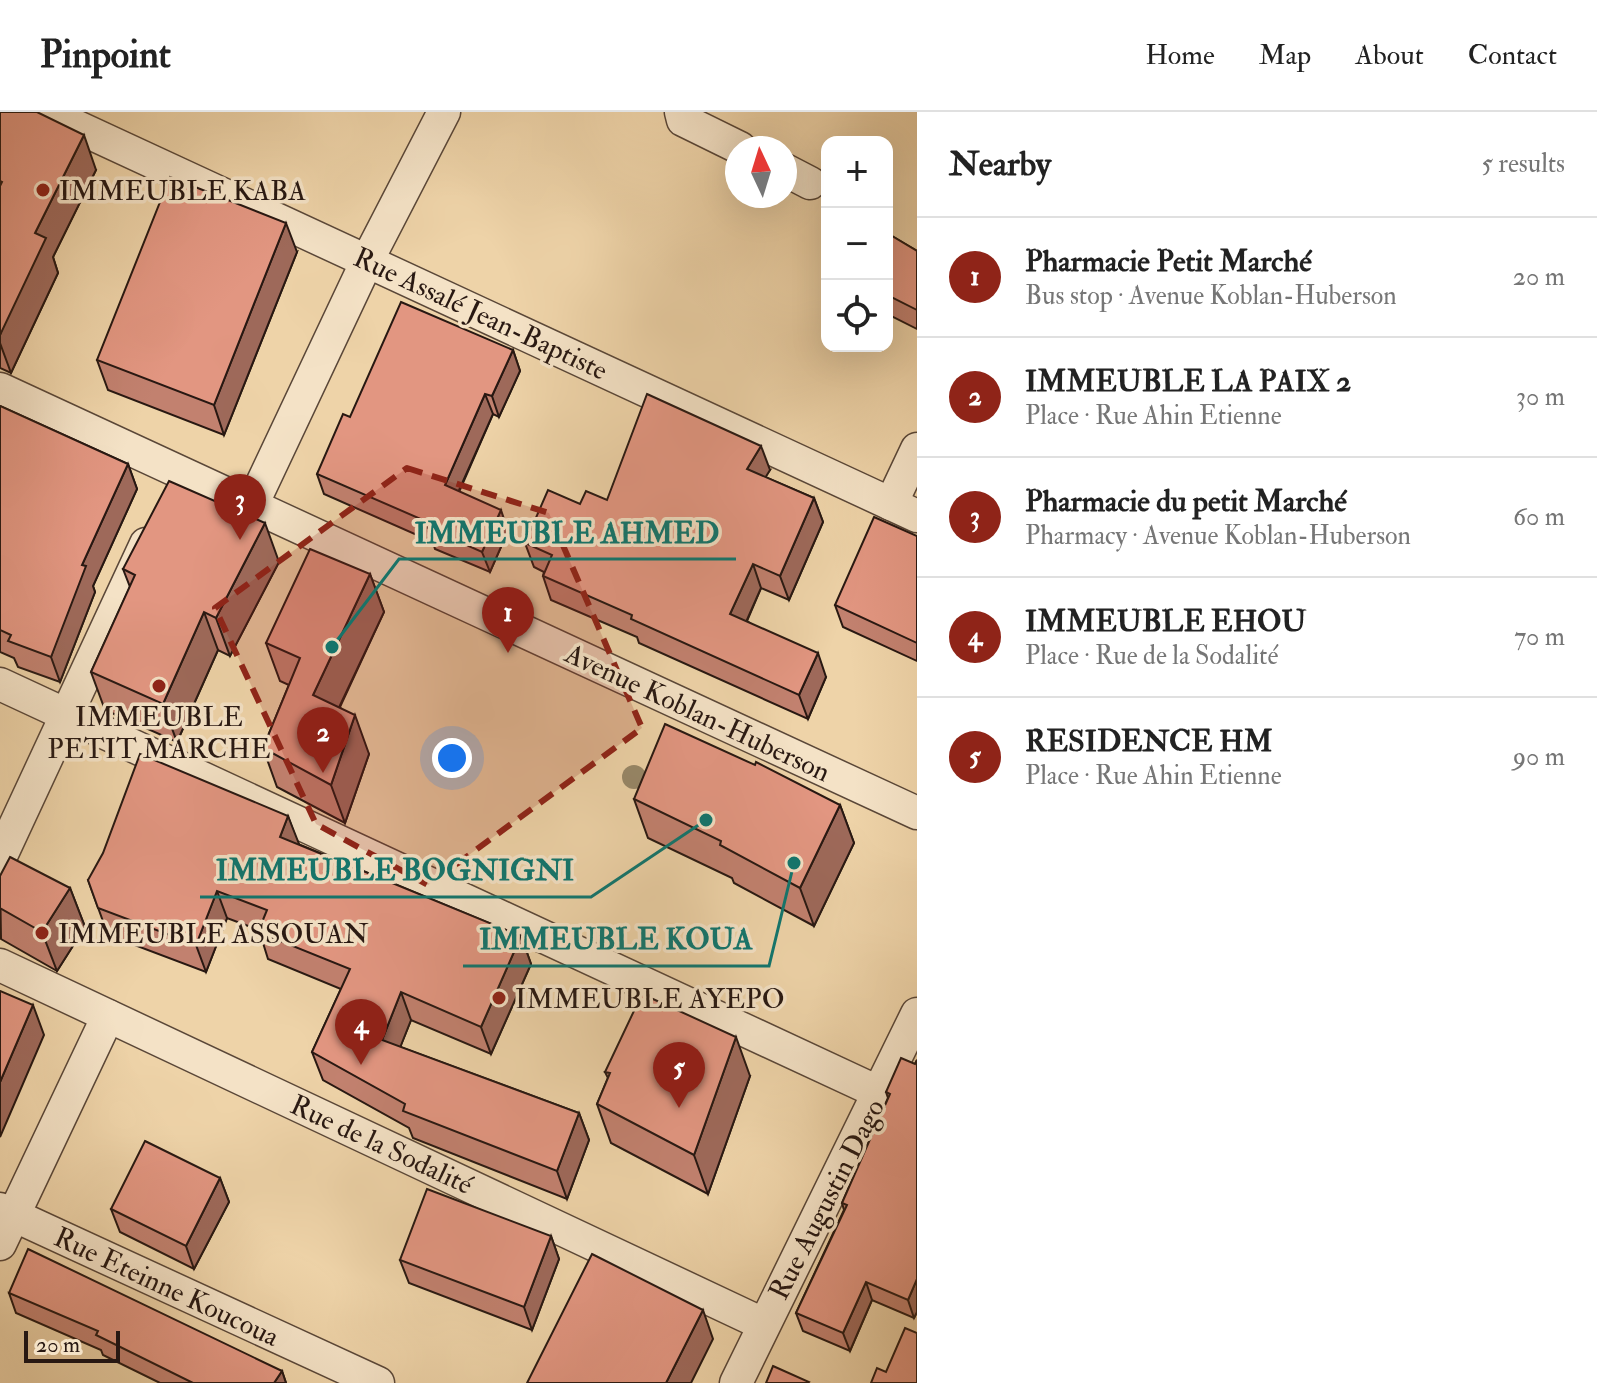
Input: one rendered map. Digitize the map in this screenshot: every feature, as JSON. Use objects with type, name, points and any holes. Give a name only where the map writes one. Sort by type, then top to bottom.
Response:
[{"type":"street","name":"Rue Assalé Jean-Baptiste","points":[[45,112],[368,259],[904,510]]},
{"type":"street","points":[[252,505],[368,259],[444,112]]},
{"type":"street","points":[[681,112],[683,120],[725,141]]},
{"type":"street","name":"Avenue Koblan-Huberson","points":[[0,389],[168,496],[252,505],[917,813]]},
{"type":"street","points":[[904,510],[917,449]]},
{"type":"street","points":[[0,858],[168,496]]},
{"type":"street","points":[[0,684],[880,1093]]},
{"type":"street","name":"Rue de la Sodalité","points":[[0,965],[763,1324]]},
{"type":"street","name":"Rue Augustin Dago","points":[[736,1383],[917,1014]]},
{"type":"street","points":[[5,1223],[108,1016]]},
{"type":"street","name":"Rue Eteinne Koucoua","points":[[5,1223],[378,1383]]},
{"type":"highlighted area","points":[[407,468],[549,513],[642,728],[428,885],[316,824],[215,608]]},
{"type":"building","points":[[0,112],[37,112],[84,135],[35,233],[46,238],[0,335],[2,182]]},
{"type":"building","points":[[170,177],[286,223],[214,405],[97,360]]},
{"type":"building","points":[[893,237],[917,251],[917,310],[893,298]]},
{"type":"building","points":[[401,302],[513,350],[492,396],[485,394],[445,485],[501,510],[482,552],[428,528],[430,523],[317,474],[343,414],[350,417]]},
{"type":"building","points":[[647,394],[761,446],[747,469],[814,498],[780,576],[753,564],[730,614],[818,653],[799,695],[543,576],[552,555],[525,543],[548,490],[580,504],[586,491],[607,500]]},
{"type":"building","points":[[0,406],[128,464],[82,565],[86,566],[51,657],[8,641],[11,635],[0,630]]},
{"type":"building","points":[[169,481],[265,523],[216,618],[204,612],[163,704],[91,672],[135,575],[123,569]]},
{"type":"building","points":[[874,517],[917,536],[917,643],[835,605]]},
{"type":"building","points":[[310,549],[370,574],[313,695],[355,715],[331,785],[263,748],[300,658],[266,643]]},
{"type":"building","points":[[665,724],[755,765],[756,762],[840,805],[800,888],[720,845],[721,841],[634,799]]},
{"type":"building","points":[[140,754],[288,816],[280,837],[521,936],[481,1027],[401,992],[382,1040],[579,1113],[557,1171],[403,1111],[405,1104],[312,1052],[350,969],[258,932],[267,910],[217,891],[196,945],[98,908],[88,880],[103,853]]},
{"type":"building","points":[[10,857],[70,888],[42,932],[0,908],[0,876]]},
{"type":"building","points":[[0,991],[33,1005],[0,1082]]},
{"type":"building","points":[[642,994],[736,1037],[694,1155],[597,1104],[610,1073],[605,1072]]},
{"type":"building","points":[[901,1058],[915,1064],[917,1060],[917,1279],[908,1300],[866,1282],[843,1333],[796,1313],[847,1205],[842,1203],[890,1094],[886,1092]]},
{"type":"building","points":[[145,1141],[220,1178],[186,1246],[111,1209]]},
{"type":"building","points":[[427,1189],[551,1236],[524,1307],[400,1260]]},
{"type":"building","points":[[28,1249],[282,1371],[274,1383],[193,1383],[96,1335],[98,1331],[9,1293]]},
{"type":"building","points":[[592,1254],[703,1310],[666,1383],[527,1383]]},
{"type":"building","points":[[905,1328],[917,1333],[917,1383],[871,1383],[877,1368],[886,1372]]},
{"type":"building","points":[[773,1366],[809,1382],[766,1383]]},
{"type":"place","name":"IMMEUBLE KABA","points":[[43,190]]},
{"type":"place","name":"Pharmacie du petit Marché","points":[[240,540]]},
{"type":"place","name":"IMMEUBLE AHMED","points":[[332,647]]},
{"type":"place","name":"Pharmacie Petit Marché","points":[[508,653]]},
{"type":"place","name":"IMMEUBLE PETIT MARCHE","points":[[159,686]]},
{"type":"place","name":"IMMEUBLE LA PAIX 2","points":[[323,773]]},
{"type":"place","name":"IMMEUBLE BOGNIGNI","points":[[706,820]]},
{"type":"place","name":"IMMEUBLE KOUA","points":[[794,863]]},
{"type":"place","name":"IMMEUBLE ASSOUAN","points":[[42,933]]},
{"type":"place","name":"IMMEUBLE AYEPO","points":[[499,998]]},
{"type":"place","name":"IMMEUBLE EHOU","points":[[361,1065]]},
{"type":"place","name":"RESIDENCE HM","points":[[679,1108]]}]
